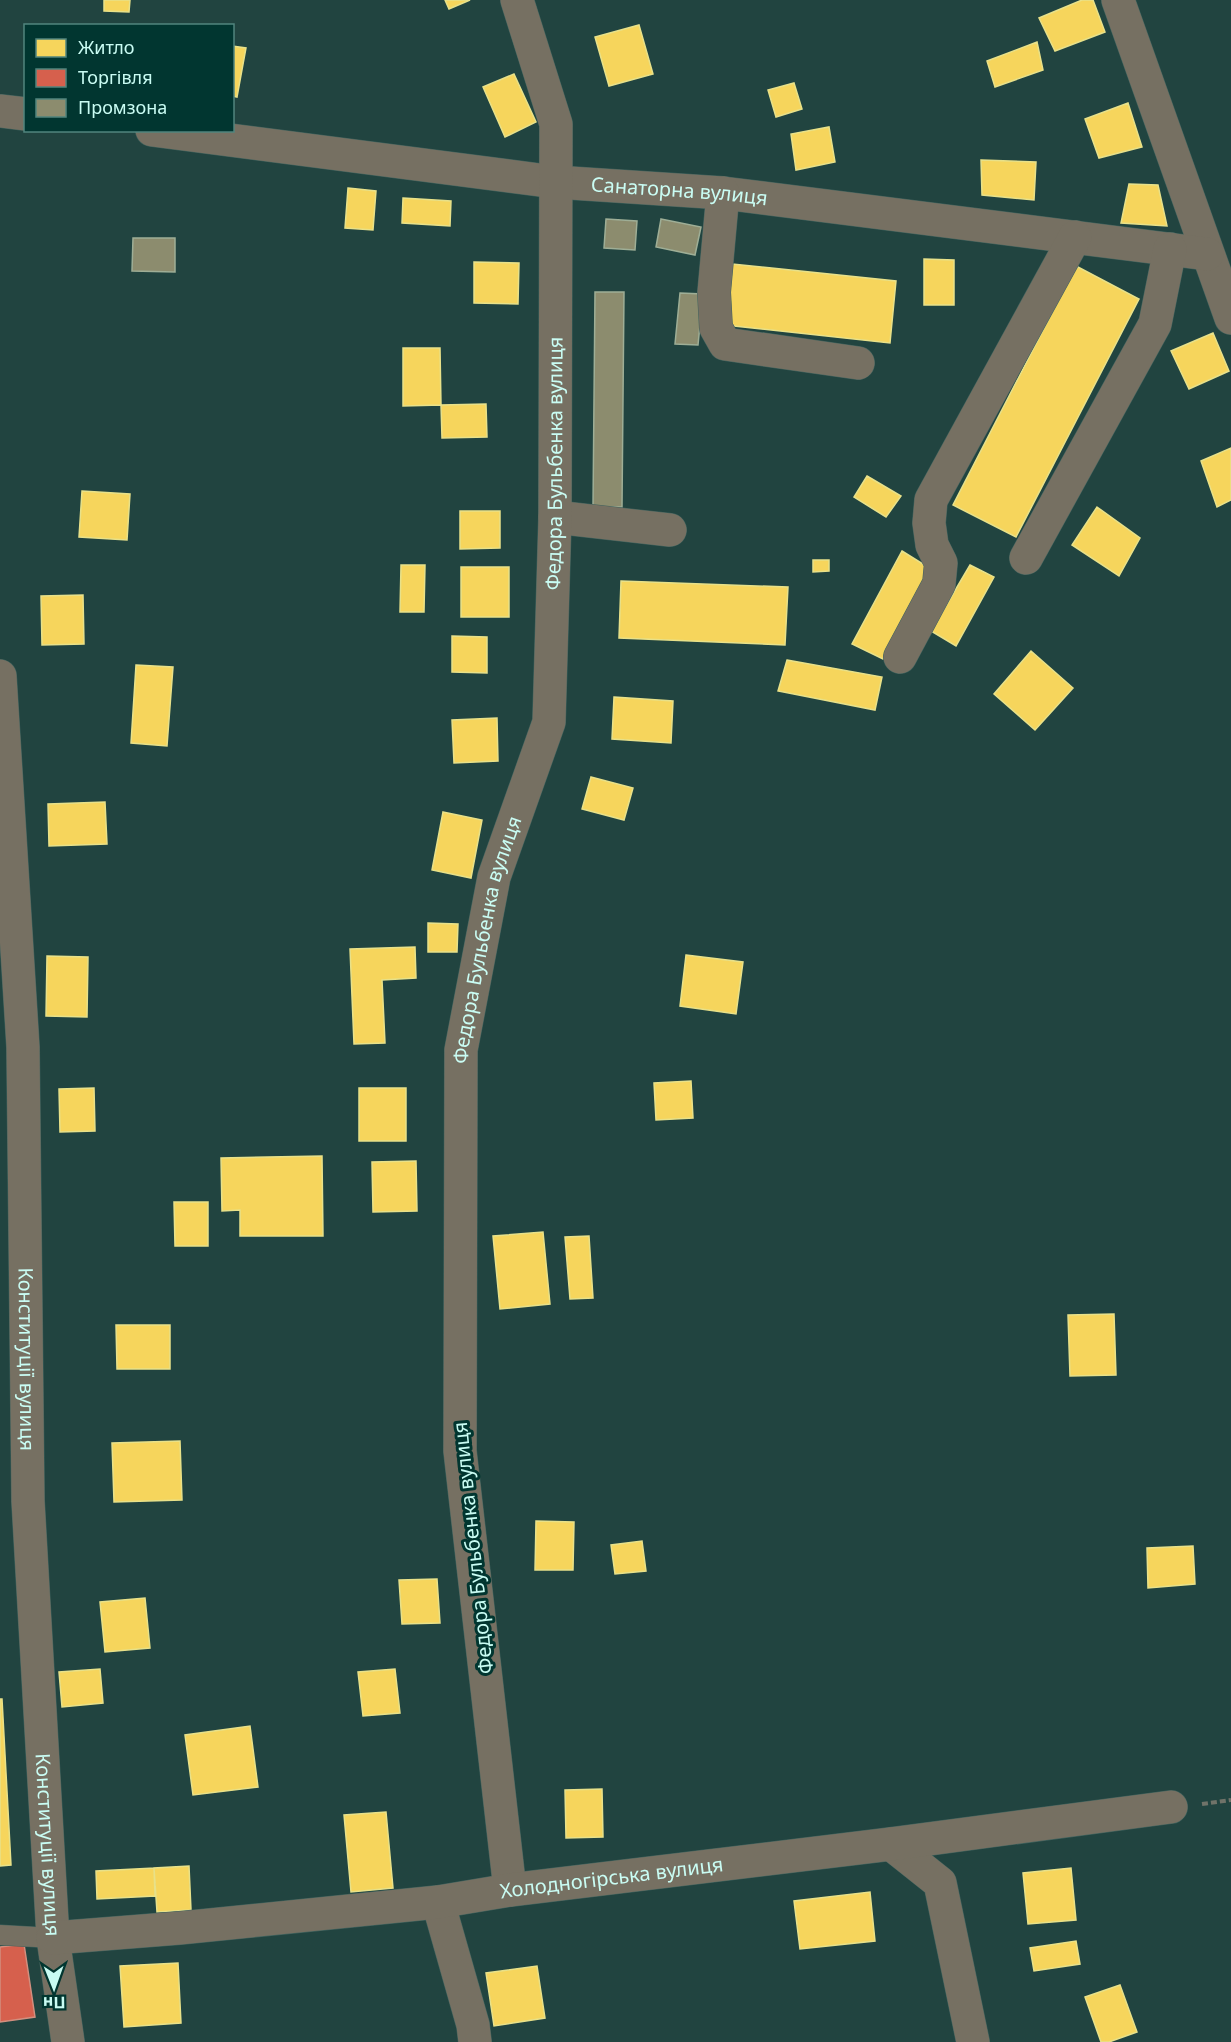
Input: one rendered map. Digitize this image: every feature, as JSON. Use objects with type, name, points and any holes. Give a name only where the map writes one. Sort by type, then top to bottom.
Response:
[{"type":"street","name":"Федора Бульбенка вулиця","points":[[510,1890],[460,1451],[461,1050],[494,877],[549,722],[555,517],[556,124],[517,0]]},
{"type":"street","points":[[1118,0],[1231,318]]},
{"type":"street","points":[[0,111],[24,114]]},
{"type":"street","name":"Санаторна вулиця","points":[[168,132],[555,182],[723,193],[1208,254]]},
{"type":"street","points":[[723,193],[714,292],[716,328],[725,344],[858,363]]},
{"type":"street","points":[[900,657],[939,584],[941,563],[932,544],[929,523],[931,500],[1075,237]]},
{"type":"street","points":[[1026,558],[1155,324],[1170,249]]},
{"type":"street","points":[[555,517],[670,530]]},
{"type":"street","name":"Конституції вулиця","points":[[0,676],[23,1047],[28,1501],[53,1938],[68,2042]]},
{"type":"street","name":"Холодногірська вулиця","points":[[53,1938],[180,1928],[438,1902],[510,1890],[1172,1807]]},
{"type":"street","points":[[891,1844],[940,1883],[973,2042]]},
{"type":"street","points":[[438,1902],[473,2025],[475,2042]]},
{"type":"lane","points":[[0,1935],[53,1938]]},
{"type":"building: Житло","points":[[104,0],[130,0],[129,12],[104,11]]},
{"type":"building: Житло","points":[[445,0],[470,0],[449,9]]},
{"type":"building: Житло","points":[[1082,0],[1093,0],[1105,32],[1055,51],[1039,18]]},
{"type":"building: Житло","points":[[639,25],[653,74],[609,86],[595,37]]},
{"type":"building: Житло","points":[[1037,42],[1043,70],[995,87],[987,61]]},
{"type":"building: Житло","points":[[234,46],[246,48],[237,97],[234,96]]},
{"type":"building: Житло","points":[[514,74],[536,122],[505,137],[483,87]]},
{"type":"building: Житло","points":[[794,83],[802,109],[776,117],[768,90]]},
{"type":"building: Житло","points":[[1128,103],[1142,147],[1099,158],[1085,119]]},
{"type":"building: Житло","points":[[829,127],[835,162],[796,170],[791,134]]},
{"type":"building: Житло","points":[[981,160],[1036,162],[1034,200],[982,195]]},
{"type":"building: Житло","points":[[1129,184],[1158,185],[1167,226],[1121,223]]},
{"type":"building: Житло","points":[[348,188],[376,191],[373,230],[345,228]]},
{"type":"building: Житло","points":[[403,198],[451,201],[450,226],[402,223]]},
{"type":"building: Житло","points":[[924,259],[954,260],[954,305],[924,305]]},
{"type":"building: Житло","points":[[474,262],[519,263],[518,304],[474,303]]},
{"type":"building: Житло","points":[[732,264],[896,281],[890,343],[725,325]]},
{"type":"building: Житло","points":[[1076,266],[1139,299],[1016,537],[953,505]]},
{"type":"building: Житло","points":[[1213,333],[1229,371],[1189,389],[1171,351]]},
{"type":"building: Житло","points":[[403,348],[440,348],[441,405],[403,406]]},
{"type":"building: Житло","points":[[486,404],[487,437],[442,438],[441,405]]},
{"type":"building: Житло","points":[[1231,448],[1231,500],[1217,507],[1201,461]]},
{"type":"building: Житло","points":[[867,476],[901,496],[886,517],[854,497]]},
{"type":"building: Житло","points":[[82,491],[130,494],[127,540],[79,537]]},
{"type":"building: Житло","points":[[1097,507],[1140,538],[1119,576],[1072,545]]},
{"type":"building: Житло","points":[[460,511],[500,511],[500,548],[460,549]]},
{"type":"building: Житло","points":[[902,551],[931,569],[883,659],[852,644]]},
{"type":"building: Житло","points":[[813,560],[829,560],[829,571],[813,572]]},
{"type":"building: Житло","points":[[401,565],[425,565],[424,612],[400,612]]},
{"type":"building: Житло","points":[[970,565],[994,577],[956,646],[931,631]]},
{"type":"building: Житло","points":[[461,567],[509,567],[509,617],[461,617]]},
{"type":"building: Житло","points":[[621,581],[788,587],[785,645],[619,638]]},
{"type":"building: Житло","points":[[83,595],[84,644],[42,645],[41,596]]},
{"type":"building: Житло","points":[[452,636],[487,637],[487,673],[452,672]]},
{"type":"building: Житло","points":[[1031,651],[1073,688],[1035,730],[994,694]]},
{"type":"building: Житло","points":[[787,660],[882,677],[875,710],[778,691]]},
{"type":"building: Житло","points":[[136,665],[173,667],[167,746],[131,743]]},
{"type":"building: Житло","points":[[614,697],[673,701],[671,743],[612,739]]},
{"type":"building: Житло","points":[[497,718],[498,761],[454,763],[452,720]]},
{"type":"building: Житло","points":[[591,777],[633,788],[624,820],[582,809]]},
{"type":"building: Житло","points":[[105,802],[107,844],[49,846],[48,804]]},
{"type":"building: Житло","points":[[443,812],[482,820],[471,878],[432,870]]},
{"type":"building: Житло","points":[[428,923],[458,924],[457,952],[428,952]]},
{"type":"building: Житло","points":[[415,947],[416,978],[382,980],[385,1043],[354,1044],[350,949]]},
{"type":"building: Житло","points":[[686,955],[743,962],[736,1014],[680,1006]]},
{"type":"building: Житло","points":[[47,956],[88,957],[87,1017],[46,1016]]},
{"type":"building: Житло","points":[[691,1081],[693,1118],[656,1120],[654,1083]]},
{"type":"building: Житло","points":[[94,1088],[95,1131],[60,1132],[59,1089]]},
{"type":"building: Житло","points":[[359,1088],[406,1088],[406,1141],[359,1141]]},
{"type":"building: Житло","points":[[322,1156],[323,1236],[240,1236],[240,1210],[222,1211],[221,1158]]},
{"type":"building: Житло","points":[[416,1161],[417,1211],[373,1212],[372,1162]]},
{"type":"building: Житло","points":[[174,1202],[208,1202],[208,1246],[175,1246]]},
{"type":"building: Житло","points":[[543,1232],[550,1304],[500,1309],[493,1236]]},
{"type":"building: Житло","points":[[589,1236],[593,1298],[570,1299],[565,1237]]},
{"type":"building: Житло","points":[[1114,1314],[1116,1375],[1070,1376],[1068,1315]]},
{"type":"building: Житло","points":[[116,1325],[170,1325],[170,1369],[117,1369]]},
{"type":"building: Житло","points":[[180,1441],[182,1500],[114,1502],[112,1443]]},
{"type":"building: Житло","points":[[536,1521],[574,1522],[573,1570],[535,1570]]},
{"type":"building: Житло","points":[[642,1541],[646,1571],[615,1574],[611,1545]]},
{"type":"building: Житло","points":[[1193,1546],[1195,1584],[1148,1588],[1147,1548]]},
{"type":"building: Житло","points":[[437,1579],[440,1623],[402,1624],[399,1580]]},
{"type":"building: Житло","points":[[145,1598],[150,1648],[105,1652],[100,1602]]},
{"type":"building: Житло","points":[[100,1669],[103,1703],[62,1707],[59,1672]]},
{"type":"building: Житло","points":[[395,1669],[400,1713],[363,1716],[358,1672]]},
{"type":"building: Житло","points":[[0,1699],[2,1699],[11,1865],[0,1866]]},
{"type":"building: Житло","points":[[250,1726],[258,1787],[193,1795],[185,1735]]},
{"type":"building: Житло","points":[[602,1789],[603,1837],[566,1838],[565,1790]]},
{"type":"building: Житло","points":[[386,1812],[393,1888],[351,1892],[344,1815]]},
{"type":"building: Житло","points":[[189,1866],[191,1910],[157,1912],[154,1868]]},
{"type":"building: Житло","points":[[154,1868],[155,1896],[97,1899],[96,1871]]},
{"type":"building: Житло","points":[[1071,1868],[1076,1920],[1028,1924],[1023,1873]]},
{"type":"building: Житло","points":[[870,1892],[875,1941],[800,1949],[794,1901]]},
{"type":"building: Житло","points":[[1076,1941],[1080,1964],[1034,1971],[1030,1948]]},
{"type":"building: Житло","points":[[178,1963],[181,2023],[124,2027],[120,1966]]},
{"type":"building: Житло","points":[[537,1966],[545,2018],[494,2026],[486,1973]]},
{"type":"building: Житло","points":[[1120,1985],[1137,2032],[1109,2042],[1101,2042],[1085,1997]]},
{"type":"building: Торгівля","points":[[24,1944],[35,2017],[0,2022],[0,1947]]},
{"type":"building: Промзона","points":[[606,219],[637,221],[635,250],[604,248]]},
{"type":"building: Промзона","points":[[661,219],[701,227],[695,255],[656,247]]},
{"type":"building: Промзона","points":[[133,238],[175,238],[175,272],[132,271]]},
{"type":"building: Промзона","points":[[595,292],[624,292],[622,507],[593,507]]},
{"type":"building: Промзона","points":[[680,293],[703,294],[698,345],[675,344]]}]
